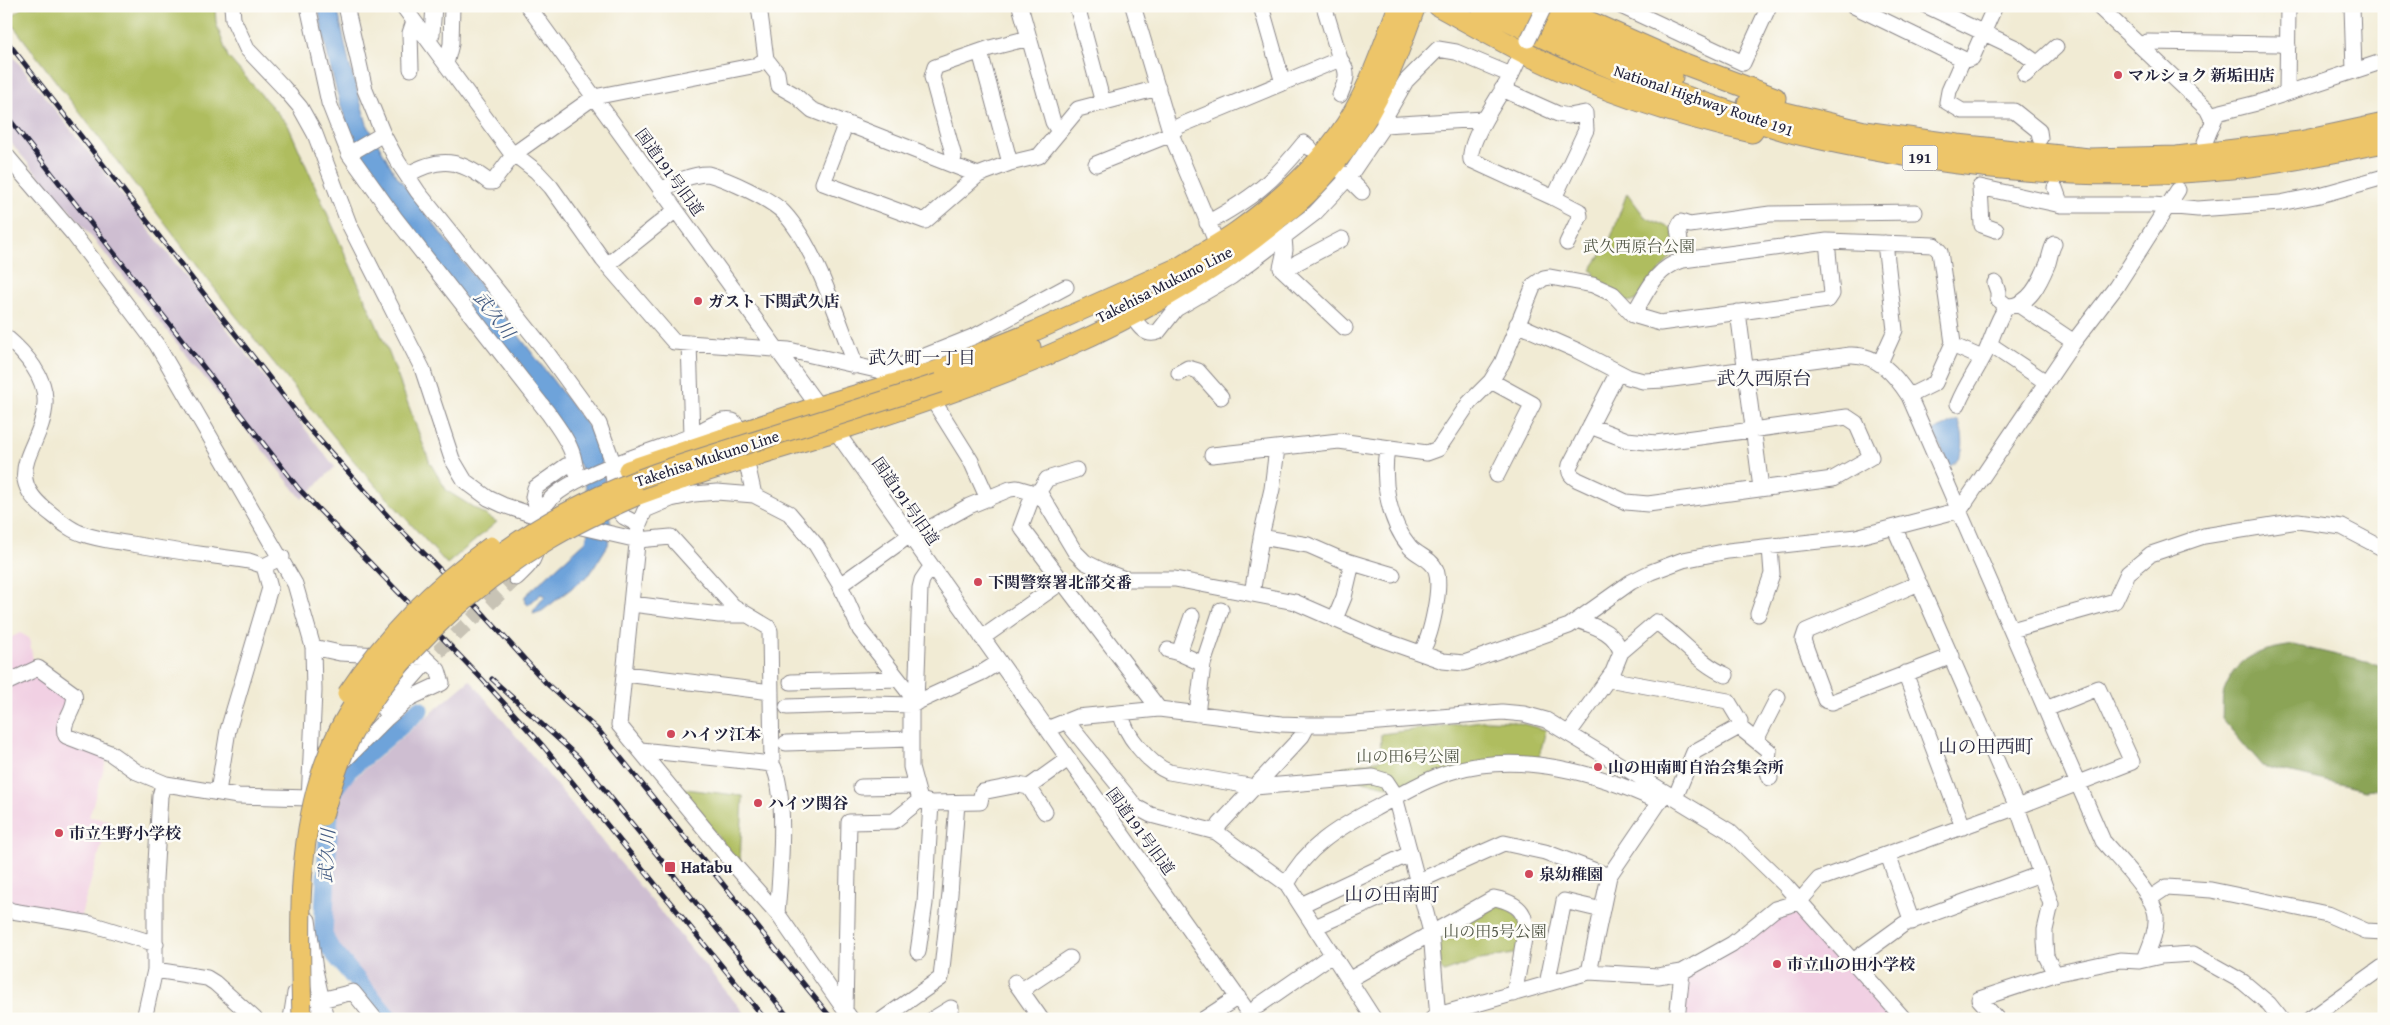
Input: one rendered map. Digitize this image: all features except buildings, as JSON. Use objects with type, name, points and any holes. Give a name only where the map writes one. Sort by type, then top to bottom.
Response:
[{"type":"highway","points":[[1438,6],[1622,94],[1707,122],[1851,154],[1942,162]]},
{"type":"highway","name":"National Highway Route 191","points":[[1482,6],[1589,59],[1692,100],[1806,136],[1942,162],[1983,168],[2075,174],[2160,173],[2232,168],[2323,155],[2384,142]]},
{"type":"highway","name":"National Highway Route 191","points":[[1515,6],[1606,49],[1698,88],[1759,107],[1864,132],[1958,145],[2089,159],[2177,157],[2300,142],[2384,124]]},
{"type":"highway","points":[[1546,7],[1739,86],[1820,112],[1838,126]]},
{"type":"highway","points":[[2300,142],[2384,118]]},
{"type":"main road","name":"Takehisa Mukuno Line","points":[[1085,324],[1158,282],[1217,244],[1274,202],[1331,144],[1353,112],[1364,91],[1398,6]]},
{"type":"main road","name":"Takehisa Mukuno Line","points":[[302,1019],[310,866],[326,778],[343,739],[378,674],[413,632],[459,587],[522,540],[585,503],[678,465],[939,383],[1085,324],[1281,229],[1366,120],[1390,74],[1416,6]]},
{"type":"main road","points":[[306,965],[316,866],[325,810],[343,754],[356,729],[379,694],[414,650],[482,586],[548,540],[636,496],[746,459],[836,432],[989,378],[1132,316],[1281,229]]},
{"type":"main road","points":[[306,965],[297,865],[302,809],[313,764],[323,738],[342,702],[358,678],[395,632],[464,566],[531,519],[577,494],[616,467],[818,406],[886,378],[935,371],[1035,331],[1183,265]]},
{"type":"main road","name":"Takehisa Mukuno Line","points":[[306,965],[313,1019]]},
{"type":"street","points":[[232,6],[233,19],[247,49],[284,87],[300,107],[315,134],[349,224],[422,368],[452,458],[465,481],[482,494],[502,505],[542,518],[615,536],[638,533],[671,537],[733,606],[764,624],[770,631],[772,764],[777,772],[782,797],[777,914]]},
{"type":"street","points":[[308,6],[329,103],[349,154],[395,218],[548,413],[566,442],[573,457],[573,465],[581,479]]},
{"type":"street","points":[[346,6],[365,90],[383,134],[407,175],[584,402],[599,424],[616,467],[617,509],[638,533]]},
{"type":"street","points":[[403,6],[509,150],[536,171],[551,187],[607,265],[674,342],[789,350],[854,366],[886,378],[975,336],[1066,287]]},
{"type":"street","points":[[428,40],[432,34],[434,6]]},
{"type":"street","points":[[446,64],[451,44],[452,6]]},
{"type":"street","name":"国道191号旧道","points":[[528,6],[774,348],[818,406],[1238,997],[1256,1012]]},
{"type":"street","points":[[759,6],[766,59],[777,74],[779,86],[812,110],[978,175]]},
{"type":"street","points":[[1020,6],[1053,122],[1059,131]]},
{"type":"street","points":[[1077,6],[1103,103]]},
{"type":"street","points":[[1133,6],[1171,134],[1206,223],[1217,244]]},
{"type":"street","points":[[1260,6],[1283,83]]},
{"type":"street","points":[[1324,6],[1347,77],[1340,95]]},
{"type":"street","points":[[1621,6],[1742,63],[1769,6]]},
{"type":"street","points":[[1854,6],[1966,60],[1972,58],[1995,6]]},
{"type":"street","points":[[1927,6],[2020,51],[2037,63]]},
{"type":"street","points":[[2098,6],[2206,109],[2213,121]]},
{"type":"street","points":[[2287,93],[2288,6]]},
{"type":"street","points":[[2352,6],[2354,70]]},
{"type":"street","points":[[1546,7],[1511,75],[1484,120],[1470,153],[1471,160],[1579,211],[1580,216],[1567,243]]},
{"type":"street","points":[[411,68],[410,33],[414,21]]},
{"type":"street","points":[[952,164],[954,157],[932,77],[935,68],[980,52],[1029,38]]},
{"type":"street","points":[[2139,45],[2147,42],[2278,44],[2288,46]]},
{"type":"street","points":[[2025,75],[2056,46]]},
{"type":"street","points":[[1132,316],[1143,330],[1150,333],[1158,332],[1176,309],[1231,277],[1281,229],[1315,213],[1346,176],[1384,125],[1384,118],[1406,81],[1438,49],[1456,52],[1511,75]]},
{"type":"street","points":[[980,52],[1010,163]]},
{"type":"street","points":[[407,175],[422,167],[455,163],[469,167],[489,182],[493,182],[514,154],[594,97],[757,66],[766,59]]},
{"type":"street","points":[[1096,164],[1171,134],[1179,126],[1340,59]]},
{"type":"street","points":[[1963,59],[1946,102],[1962,111],[2014,111],[2038,131],[2040,138]]},
{"type":"street","points":[[2205,142],[2217,113],[2287,93],[2384,61]]},
{"type":"street","points":[[846,123],[823,183],[925,221],[978,175],[1010,163],[1039,156],[1078,109],[1158,88]]},
{"type":"street","points":[[1502,89],[1558,114],[1569,116],[1585,113],[1586,130],[1554,198]]},
{"type":"street","points":[[1384,125],[1484,120]]},
{"type":"street","points":[[349,154],[383,134]]},
{"type":"street","points":[[1206,223],[1256,194],[1284,169],[1304,143],[1310,148]]},
{"type":"street","points":[[6,155],[74,235],[157,345],[282,557],[298,592],[313,647],[314,691],[304,932],[292,1019]]},
{"type":"street","points":[[661,191],[672,184],[708,174],[768,201],[784,212],[817,270],[852,355],[854,366]]},
{"type":"street","points":[[1346,176],[1362,192]]},
{"type":"street","points":[[1996,230],[1982,226],[1980,187],[2060,205],[2168,206],[2198,209],[2280,203],[2320,195],[2384,177]]},
{"type":"street","points":[[2055,188],[2060,205]]},
{"type":"street","points":[[840,585],[911,537],[969,506],[1017,488],[1036,492],[1075,552],[1084,562],[1103,571],[1125,578],[1147,580],[1166,577],[1295,602],[1359,631],[1444,661],[1471,662],[1569,626],[1614,592],[1652,572],[1683,560],[1716,553],[1856,538],[1960,510],[2073,343],[2116,287],[2178,190]]},
{"type":"street","points":[[607,265],[676,210]]},
{"type":"street","points":[[1682,260],[1678,228],[1681,222],[1690,224],[1770,214],[1806,212],[1915,212]]},
{"type":"street","points":[[1281,229],[1285,250],[1281,268],[1345,328]]},
{"type":"street","points":[[1286,271],[1298,262],[1342,239]]},
{"type":"street","points":[[1633,315],[1658,273],[1666,266],[1682,260],[1827,242],[1934,245],[1940,252],[1952,345],[1935,383],[1909,396]]},
{"type":"street","points":[[1212,455],[1339,441],[1428,453],[1438,449],[1469,403],[1491,381],[1502,363],[1534,285],[1544,278],[1550,277],[1606,290],[1633,315],[1660,323],[1828,300],[1832,294],[1827,242]]},
{"type":"street","points":[[1880,363],[1894,330],[1884,243]]},
{"type":"street","points":[[1958,404],[1967,382],[1992,345],[1999,318],[2013,305],[2028,298],[2048,263],[2054,244]]},
{"type":"street","points":[[1995,284],[1998,299],[2013,305],[2068,338]]},
{"type":"street","points":[[1738,312],[1761,488]]},
{"type":"street","points":[[1517,324],[1636,380],[1657,381],[1745,368],[1858,355],[1880,363],[1900,381],[1909,396],[1960,510],[2103,841],[2149,899],[2156,919],[2152,940],[2145,959]]},
{"type":"street","points":[[6,337],[32,366],[44,389],[45,409],[26,458],[22,481],[30,496],[42,507],[81,534],[109,542],[249,561],[264,566],[282,557]]},
{"type":"street","points":[[688,343],[691,362],[692,435]]},
{"type":"street","points":[[1952,345],[1982,358]]},
{"type":"street","points":[[1992,345],[2040,378]]},
{"type":"street","points":[[1179,373],[1188,368],[1198,372],[1221,397]]},
{"type":"street","points":[[1590,426],[1627,440],[1656,443],[1847,417],[1856,423],[1871,457],[1833,479],[1648,504],[1626,502],[1578,480],[1570,474],[1570,465],[1590,426],[1618,372]]},
{"type":"street","points":[[886,378],[895,412]]},
{"type":"street","points":[[1491,381],[1533,404],[1498,475]]},
{"type":"street","points":[[936,405],[971,461],[988,498]]},
{"type":"street","points":[[516,578],[528,566],[534,556],[544,508],[551,498],[581,479],[616,467],[724,420],[733,421],[749,439],[772,451]]},
{"type":"street","points":[[1252,594],[1261,537],[1272,488],[1277,448]]},
{"type":"street","points":[[1387,448],[1385,470],[1393,514],[1411,548],[1430,561],[1437,576],[1430,632],[1421,652]]},
{"type":"street","points":[[746,459],[754,495]]},
{"type":"street","points":[[542,518],[534,497],[534,488],[566,466],[573,465]]},
{"type":"street","points":[[1076,470],[1047,479],[1036,492],[1021,527],[1159,709]]},
{"type":"street","points":[[848,1014],[777,914],[619,725],[638,533],[645,510],[671,498],[717,492],[754,495],[778,506],[804,528],[816,545],[840,585],[860,630],[914,701]]},
{"type":"street","points":[[2012,630],[2116,601],[2128,573],[2151,554],[2204,536],[2298,521],[2342,527],[2384,549]]},
{"type":"street","points":[[1895,528],[2017,807],[2051,904],[2045,930],[2045,941],[2046,956],[2055,974]]},
{"type":"street","points":[[1261,537],[1308,545],[1352,563],[1393,576]]},
{"type":"street","points":[[1758,614],[1772,574],[1770,547]]},
{"type":"street","points":[[1335,619],[1344,597],[1352,563]]},
{"type":"street","points":[[218,792],[228,730],[270,588],[264,566]]},
{"type":"street","points":[[918,952],[925,903],[925,802],[914,786],[910,739],[920,588],[922,580],[931,567]]},
{"type":"street","points":[[982,638],[1062,582]]},
{"type":"street","points":[[1919,583],[1806,631],[1803,640],[1825,700],[1832,702],[1952,656]]},
{"type":"street","points":[[632,604],[719,615],[747,615]]},
{"type":"street","points":[[1197,714],[1203,664],[1221,610]]},
{"type":"street","points":[[1192,616],[1174,651],[1203,664]]},
{"type":"street","points":[[1577,620],[1605,630],[1616,641],[1621,652]]},
{"type":"street","points":[[1569,733],[1617,665],[1621,652],[1656,622],[1711,667],[1726,675]]},
{"type":"street","points":[[6,684],[38,668],[74,694],[73,708],[64,726],[66,736],[110,753],[137,772],[166,784],[249,797],[309,798],[387,718],[410,698],[442,683],[438,670],[424,657],[340,653],[313,647]]},
{"type":"street","points":[[787,708],[914,701],[976,675],[999,662]]},
{"type":"street","points":[[309,798],[335,764],[422,667]]},
{"type":"street","points":[[1905,673],[1963,827]]},
{"type":"street","points":[[625,674],[771,692]]},
{"type":"street","points":[[791,682],[898,679]]},
{"type":"street","points":[[1608,679],[1728,702],[1740,722],[1739,728]]},
{"type":"street","points":[[1121,713],[1123,726],[1158,768],[1169,772],[1255,787],[1373,777],[1388,784],[1394,798],[1431,932],[1436,1017],[1589,972],[1658,976],[1682,972],[1732,944],[1775,909],[1799,902],[1820,879],[2017,807],[2132,762],[2098,688],[2046,709]]},
{"type":"street","points":[[1756,740],[1778,697]]},
{"type":"street","points":[[1047,729],[1078,717],[1159,709],[1308,725],[1342,725],[1514,712],[1546,720],[1667,797],[1729,831],[1785,885],[1904,1019]]},
{"type":"street","points":[[1066,721],[1136,807],[1151,814],[1216,832],[1286,884],[1350,979],[1374,1019]]},
{"type":"street","points":[[1216,832],[1220,824],[1302,736],[1308,725]]},
{"type":"street","points":[[1739,728],[1769,751],[1767,769],[1770,778]]},
{"type":"street","points":[[1589,972],[1609,876],[1667,797],[1694,752],[1739,728]]},
{"type":"street","points":[[786,743],[910,739]]},
{"type":"street","points":[[640,750],[772,764]]},
{"type":"street","points":[[848,1014],[849,822],[887,819],[894,821],[925,802],[980,802],[982,792],[993,788],[1018,785],[1029,787],[1068,759]]},
{"type":"street","points":[[1286,884],[1300,861],[1331,833],[1422,783],[1474,766],[1507,763],[1581,773],[1667,797]]},
{"type":"street","points":[[144,1019],[155,970],[155,879],[160,796],[166,784]]},
{"type":"street","points":[[861,787],[914,786]]},
{"type":"street","points":[[1029,787],[1045,812]]},
{"type":"street","points":[[883,1019],[940,978],[950,894],[957,803]]},
{"type":"street","points":[[1315,927],[1504,842],[1545,852],[1609,876]]},
{"type":"street","points":[[1301,905],[1409,854]]},
{"type":"street","points":[[1888,855],[1912,922]]},
{"type":"street","points":[[1853,961],[1904,924],[2040,874]]},
{"type":"street","points":[[2149,899],[2167,888],[2211,890],[2310,910],[2346,921],[2366,931],[2384,932]]},
{"type":"street","points":[[306,894],[308,931],[326,1019]]},
{"type":"street","points":[[1350,979],[1494,898],[1510,902],[1523,913],[1527,925],[1514,994]]},
{"type":"street","points":[[1547,984],[1564,901],[1602,910]]},
{"type":"street","points":[[8,914],[91,924],[156,944]]},
{"type":"street","points":[[1256,1012],[1333,954]]},
{"type":"street","points":[[1997,1019],[1979,999],[2055,974],[2120,960],[2140,961],[2193,954],[2244,982],[2281,1019]]},
{"type":"street","points":[[1041,1019],[1019,987],[1029,985],[1070,958]]},
{"type":"street","points":[[2310,1019],[2384,966]]},
{"type":"street","points":[[155,970],[207,978],[255,1019]]},
{"type":"street","points":[[1677,1019],[1682,972]]},
{"type":"street","points":[[292,1019],[321,1000],[352,992],[375,1019]]},
{"type":"street","points":[[1204,1019],[1238,997]]},
{"type":"street","points":[[933,1019],[951,1008]]},
{"type":"shaded area","points":[[6,47],[335,467],[302,499],[66,205],[64,206],[6,137]]},
{"type":"shaded area","points":[[20,633],[29,638],[33,660],[39,671],[72,696],[59,731],[108,755],[89,817],[109,820],[80,918],[6,904],[6,640]]},
{"type":"shaded area","points":[[470,680],[749,1019],[397,1019],[332,941],[328,932],[328,923],[339,791]]},
{"type":"shaded area","name":"市立山の田小学校","points":[[1799,913],[1894,1019],[1681,1019],[1687,978],[1757,930],[1780,918]]},
{"type":"green space","points":[[24,6],[215,6],[216,23],[228,57],[288,125],[389,353],[430,463],[447,491],[497,522],[447,564],[353,460],[235,315],[8,19]]},
{"type":"green space","name":"武久西原台公園","points":[[1627,193],[1645,217],[1672,229],[1676,251],[1635,301],[1625,302],[1595,281],[1594,272],[1591,270],[1609,243]]},
{"type":"green space","points":[[2294,645],[2384,666],[2384,788],[2365,790],[2262,766],[2222,719],[2224,691],[2237,668],[2244,661],[2261,652]]},
{"type":"green space","name":"山の田6号公園","points":[[1489,720],[1512,721],[1546,730],[1538,761],[1398,788],[1342,777],[1342,767],[1380,760],[1381,734]]},
{"type":"green space","points":[[678,788],[743,796],[740,863]]},
{"type":"green space","name":"山の田5号公園","points":[[1493,902],[1505,903],[1522,923],[1518,953],[1475,961],[1444,972],[1441,969],[1437,934]]},
{"type":"water","points":[[318,6],[337,6],[349,63],[367,124],[394,172],[593,433],[601,458],[611,526],[608,545],[590,574],[542,611],[533,614],[545,596],[541,594],[528,605],[525,602],[525,596],[586,541],[589,527],[589,502],[582,469],[365,167],[349,128],[336,88]]},
{"type":"water","points":[[1958,420],[1963,439],[1962,451],[1950,466],[1933,431]]},
{"type":"waterway","name":"武久川","points":[[389,1019],[329,947],[323,935],[329,813],[332,791],[348,770],[419,710]]},
{"type":"tunnel","points":[[422,667],[516,578]]},
{"type":"railway","points":[[6,40],[307,426],[394,523],[479,609],[546,683],[600,732],[832,1019]]},
{"type":"railway","points":[[6,115],[299,489],[482,679],[543,746],[765,1019]]},
{"type":"railway","points":[[492,679],[578,757],[790,1019]]},
{"type":"place","name":"マルショク 新垢田店","points":[[2118,75]]},
{"type":"place","name":"ガスト 下関武久店","points":[[698,301]]},
{"type":"place","name":"下関警察署北部交番","points":[[978,582]]},
{"type":"place","name":"ハイツ江本","points":[[671,734]]},
{"type":"place","name":"山の田南町自治会集会所","points":[[1598,767]]},
{"type":"place","name":"ハイツ関谷","points":[[758,803]]},
{"type":"place","name":"市立生野小学校","points":[[59,833]]},
{"type":"place","name":"Hatabu","points":[[670,867]]},
{"type":"place","name":"泉幼稚園","points":[[1529,874]]},
{"type":"place","name":"市立山の田小学校","points":[[1777,964]]},
{"type":"district","name":"武久町一丁目","points":[[922,358]]},
{"type":"district","name":"武久西原台","points":[[1764,378]]},
{"type":"district","name":"山の田西町","points":[[1986,746]]},
{"type":"district","name":"山の田南町","points":[[1392,894]]}]
